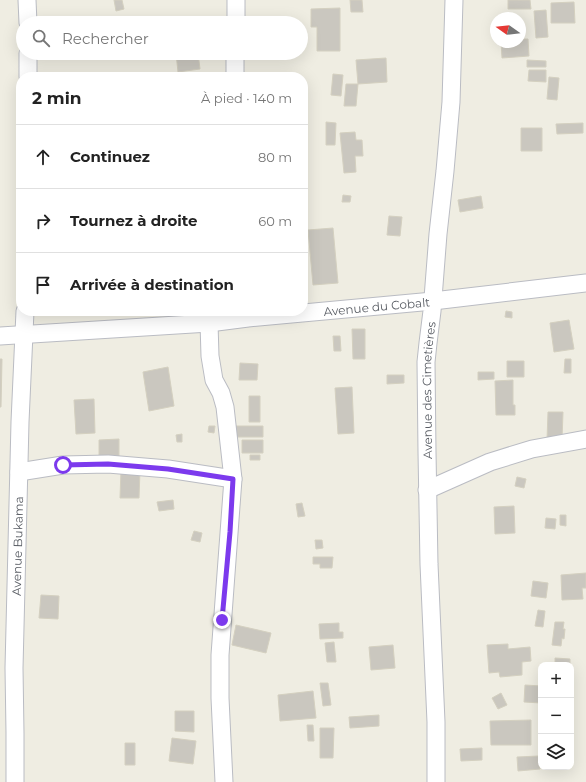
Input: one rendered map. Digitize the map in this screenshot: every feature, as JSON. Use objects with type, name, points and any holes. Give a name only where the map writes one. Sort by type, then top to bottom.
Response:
[{"type":"street","points":[[28,0],[28,16]]},
{"type":"street","points":[[236,0],[236,16]]},
{"type":"street","name":"Avenue des Cimetières","points":[[436,782],[436,722],[427,490],[426,362],[451,102],[454,0]]},
{"type":"street","points":[[28,60],[28,72]]},
{"type":"street","points":[[235,60],[235,72]]},
{"type":"street","name":"Avenue du Cobalt","points":[[308,310],[433,301],[586,283]]},
{"type":"street","name":"Avenue Bukama","points":[[14,782],[15,733],[7,672],[19,472],[25,316]]},
{"type":"street","name":"Avenue du Cobalt","points":[[0,336],[209,322],[238,316]]},
{"type":"street","points":[[209,322],[210,356],[214,380],[221,393],[225,407],[233,479],[220,655],[220,698],[224,782]]},
{"type":"street","points":[[427,490],[490,462],[532,449],[586,439]]},
{"type":"street","points":[[19,472],[63,465],[108,464],[168,469],[233,479]]},
{"type":"building","points":[[114,0],[122,0],[124,9],[116,11]]},
{"type":"building","points":[[350,0],[362,0],[363,12],[351,12]]},
{"type":"building","points":[[508,0],[530,0],[531,9],[508,9]]},
{"type":"building","points":[[574,2],[575,23],[551,23],[551,3]]},
{"type":"building","points":[[340,8],[340,51],[317,51],[317,27],[311,27],[311,9]]},
{"type":"building","points":[[546,10],[548,37],[536,38],[534,11]]},
{"type":"building","points":[[526,39],[528,39],[529,56],[502,58],[501,48],[526,48]]},
{"type":"building","points":[[386,58],[387,82],[358,84],[356,60]]},
{"type":"building","points":[[177,60],[199,60],[200,69],[178,72]]},
{"type":"building","points":[[527,60],[546,61],[546,67],[527,67]]},
{"type":"building","points":[[529,70],[546,70],[546,82],[528,81]]},
{"type":"building","points":[[333,74],[343,75],[341,96],[331,95]]},
{"type":"building","points":[[549,77],[559,78],[557,100],[547,99]]},
{"type":"building","points":[[346,84],[358,84],[356,106],[344,106]]},
{"type":"building","points":[[326,122],[336,123],[335,145],[326,145]]},
{"type":"building","points":[[583,123],[583,133],[557,134],[556,124]]},
{"type":"building","points":[[521,128],[542,128],[542,151],[521,151]]},
{"type":"building","points":[[355,132],[356,140],[362,140],[363,156],[355,156],[356,172],[344,173],[340,133]]},
{"type":"building","points":[[343,195],[351,196],[350,202],[342,202]]},
{"type":"building","points":[[481,196],[483,208],[460,212],[458,200]]},
{"type":"building","points":[[389,216],[402,217],[400,236],[387,235]]},
{"type":"building","points":[[333,228],[338,283],[313,285],[308,230]]},
{"type":"building","points":[[506,311],[512,312],[512,318],[505,317]]},
{"type":"building","points":[[569,320],[574,349],[554,352],[550,323]]},
{"type":"building","points":[[352,329],[365,329],[365,359],[353,359]]},
{"type":"building","points":[[333,336],[340,336],[341,351],[334,351]]},
{"type":"building","points":[[0,359],[2,359],[1,407],[0,407]]},
{"type":"building","points":[[565,359],[571,359],[571,373],[564,373]]},
{"type":"building","points":[[507,361],[524,361],[524,377],[507,377]]},
{"type":"building","points":[[240,363],[258,364],[257,380],[239,380]]},
{"type":"building","points":[[168,367],[174,406],[149,411],[143,372]]},
{"type":"building","points":[[478,372],[494,372],[494,379],[478,380]]},
{"type":"building","points":[[387,375],[404,375],[404,383],[387,384]]},
{"type":"building","points":[[513,380],[513,405],[515,405],[515,415],[496,415],[495,381]]},
{"type":"building","points":[[352,387],[354,433],[338,434],[335,388]]},
{"type":"building","points":[[249,396],[260,396],[260,422],[249,422]]},
{"type":"building","points":[[94,399],[95,433],[76,434],[74,400]]},
{"type":"building","points":[[548,412],[563,412],[562,440],[547,440]]},
{"type":"building","points":[[209,426],[215,426],[214,433],[208,432]]},
{"type":"building","points":[[236,426],[263,426],[263,437],[236,437]]},
{"type":"building","points":[[182,434],[182,442],[177,442],[176,435]]},
{"type":"building","points":[[119,439],[119,456],[99,456],[99,440]]},
{"type":"building","points":[[242,440],[263,440],[263,453],[242,453]]},
{"type":"building","points":[[250,455],[260,455],[260,460],[250,460]]},
{"type":"building","points":[[121,469],[140,470],[139,498],[120,498]]},
{"type":"building","points":[[517,477],[526,479],[524,488],[515,486]]},
{"type":"building","points":[[173,500],[174,509],[159,511],[157,502]]},
{"type":"building","points":[[302,503],[305,516],[298,517],[296,504]]},
{"type":"building","points":[[514,506],[515,533],[495,534],[494,507]]},
{"type":"building","points":[[560,515],[566,515],[566,526],[560,525]]},
{"type":"building","points":[[546,518],[556,519],[555,529],[545,528]]},
{"type":"building","points":[[194,531],[202,533],[200,542],[191,540]]},
{"type":"building","points":[[315,540],[322,540],[323,548],[316,549]]},
{"type":"building","points":[[313,557],[333,557],[332,568],[320,568],[320,564],[313,564]]},
{"type":"building","points":[[586,573],[586,588],[582,588],[583,599],[562,600],[561,575]]},
{"type":"building","points":[[533,581],[548,583],[546,598],[531,596]]},
{"type":"building","points":[[41,595],[59,596],[58,619],[39,618]]},
{"type":"building","points":[[538,610],[545,611],[543,627],[535,626]]},
{"type":"building","points":[[555,622],[564,622],[564,639],[562,638],[561,646],[552,645]]},
{"type":"building","points":[[339,623],[339,632],[343,632],[343,638],[320,639],[319,624]]},
{"type":"building","points":[[236,625],[271,633],[266,653],[232,645]]},
{"type":"building","points":[[334,642],[336,662],[327,662],[325,643]]},
{"type":"building","points":[[508,644],[508,649],[530,647],[531,661],[522,662],[522,675],[500,677],[499,672],[489,673],[487,645]]},
{"type":"building","points":[[393,645],[395,668],[371,670],[369,647]]},
{"type":"building","points":[[555,658],[570,659],[570,662],[555,662]]},
{"type":"building","points":[[320,683],[328,683],[331,705],[323,706]]},
{"type":"building","points":[[525,685],[538,686],[538,703],[524,702]]},
{"type":"building","points":[[313,691],[316,718],[280,721],[278,695]]},
{"type":"building","points":[[501,693],[507,705],[498,709],[492,698]]},
{"type":"building","points":[[175,711],[194,711],[194,732],[175,731]]},
{"type":"building","points":[[379,715],[379,726],[350,728],[349,717]]},
{"type":"building","points":[[531,720],[531,745],[491,745],[490,721]]},
{"type":"building","points":[[307,725],[313,725],[314,741],[308,741]]},
{"type":"building","points":[[320,728],[334,728],[333,758],[320,758]]},
{"type":"building","points":[[172,738],[196,741],[193,764],[169,761]]},
{"type":"building","points":[[125,743],[135,743],[135,765],[125,765]]},
{"type":"building","points":[[482,748],[482,760],[461,761],[460,749]]},
{"type":"building","points":[[538,756],[538,769],[518,771],[517,757]]},
{"type":"route","points":[[63,465],[108,464],[168,469],[233,479],[222,620]]}]
